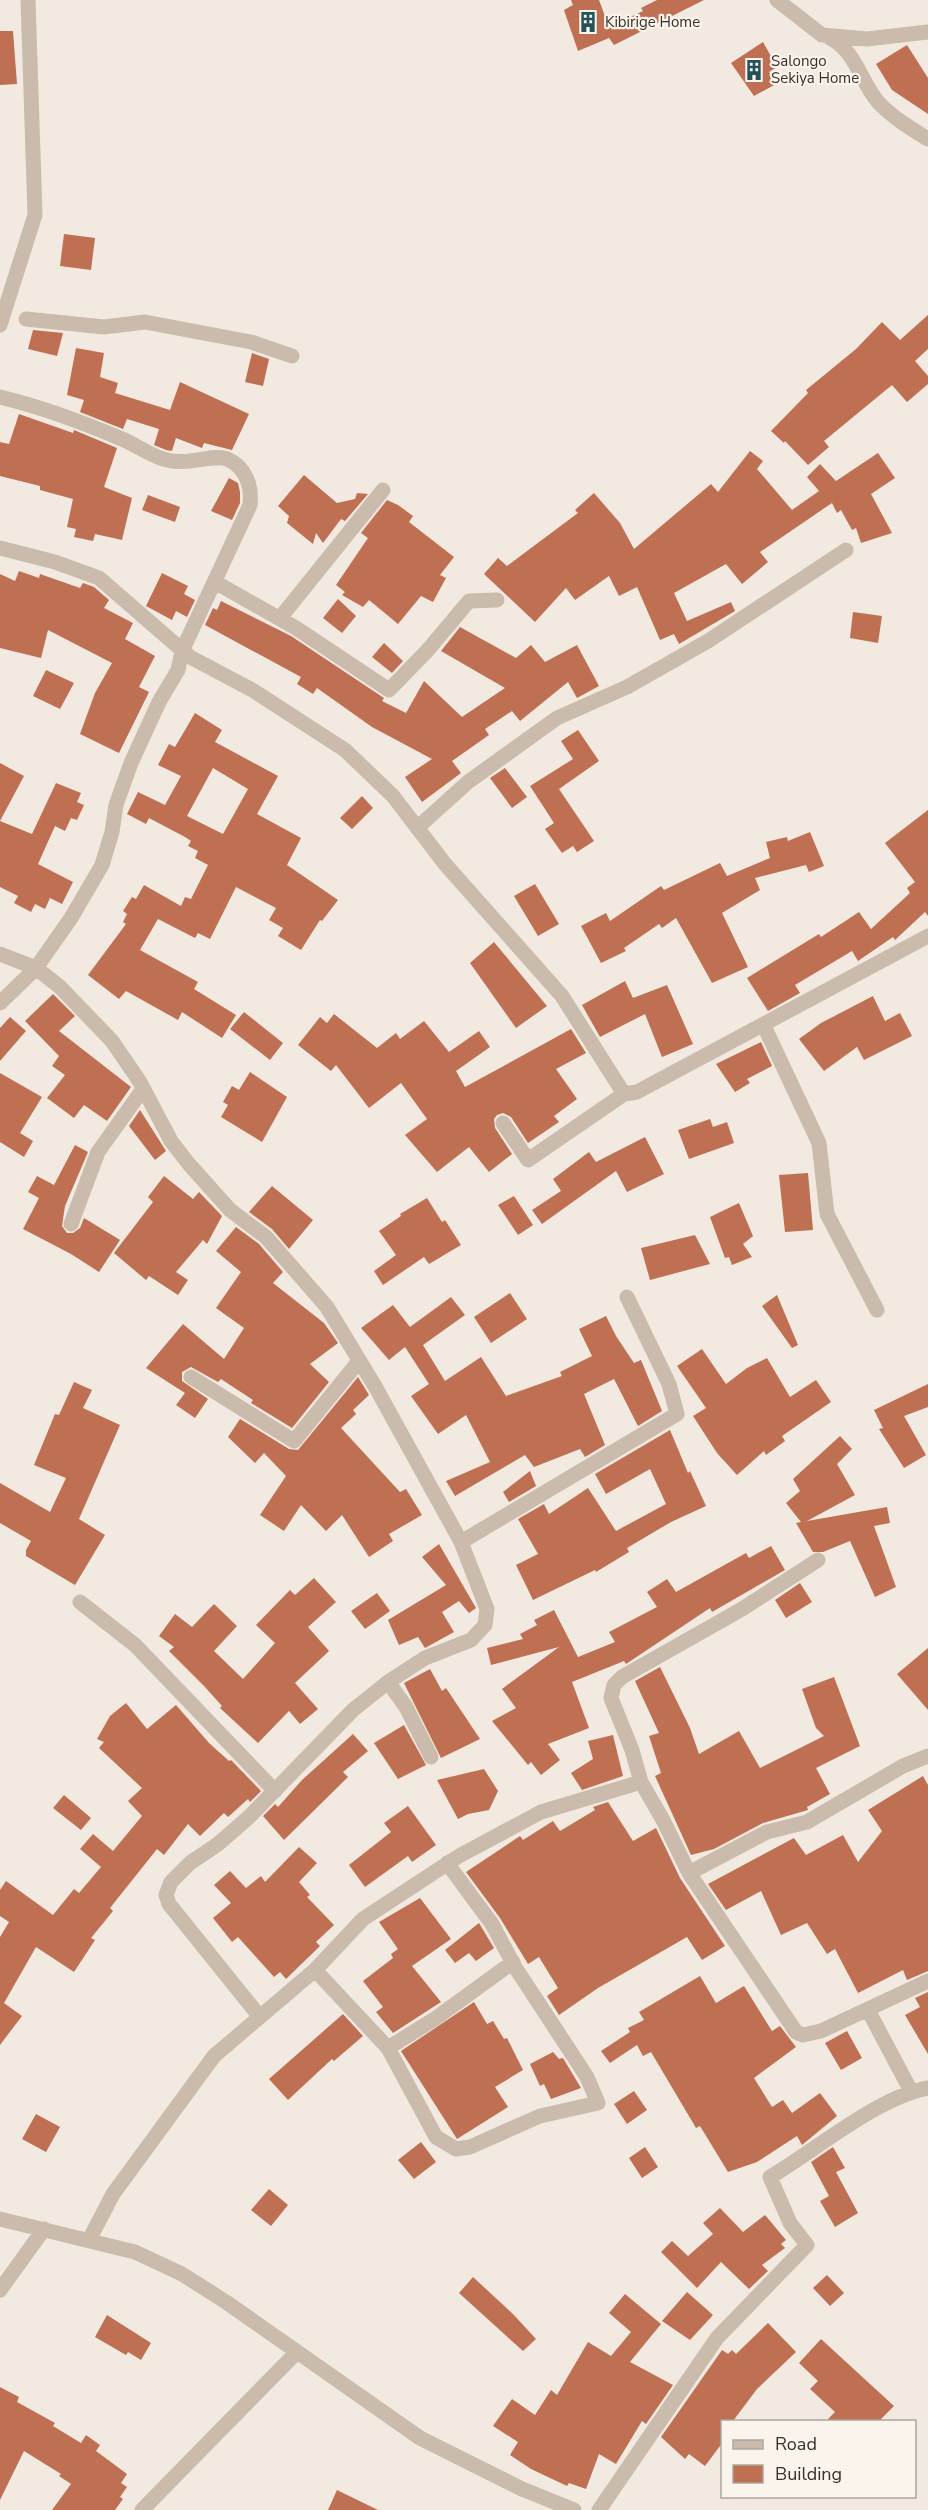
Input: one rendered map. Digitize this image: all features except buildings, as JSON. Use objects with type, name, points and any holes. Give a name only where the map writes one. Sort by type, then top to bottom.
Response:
[{"type":"street","points":[[0,325],[36,215],[28,0]]},
{"type":"street","points":[[777,0],[822,35],[842,44],[877,100],[897,119],[928,139]]},
{"type":"street","points":[[822,35],[867,39],[928,32]]},
{"type":"street","points":[[26,319],[104,327],[145,322],[251,342],[292,356]]},
{"type":"street","points":[[0,397],[82,422],[140,446],[161,459],[180,463],[213,458],[227,459],[243,471],[252,489],[250,505],[182,651],[178,670],[154,712],[131,763],[116,805],[112,832],[102,865],[71,918],[36,968],[0,1003]]},
{"type":"street","points":[[280,618],[383,490]]},
{"type":"street","points":[[0,548],[55,562],[99,578],[182,651],[203,666],[254,691],[345,750],[393,796],[445,864],[562,996],[606,1068],[612,1070],[624,1094]]},
{"type":"street","points":[[417,828],[468,782],[557,718],[627,687],[708,641],[846,550]]},
{"type":"street","points":[[215,582],[280,618],[388,690],[427,651],[469,601],[497,600]]},
{"type":"street","points":[[503,1123],[528,1160],[624,1094],[638,1092],[928,936]]},
{"type":"street","points":[[0,954],[36,968],[60,987],[112,1041],[143,1089],[171,1141],[188,1163],[230,1210],[266,1238],[327,1307],[461,1542],[487,1610],[485,1625],[471,1640],[425,1658],[388,1682],[353,1710],[275,1791],[218,1844],[190,1863],[171,1882],[166,1895],[169,1904],[260,2017]]},
{"type":"street","points":[[764,1026],[819,1143],[828,1214],[877,1310]]},
{"type":"street","points":[[71,1224],[98,1152],[143,1089]]},
{"type":"street","points":[[461,1542],[677,1414],[669,1384],[627,1297]]},
{"type":"street","points":[[191,1377],[294,1441],[359,1361]]},
{"type":"street","points":[[819,1560],[742,1609],[622,1677],[614,1684],[611,1698],[632,1750],[641,1782],[689,1873],[796,2032],[803,2035],[811,2034],[928,1981]]},
{"type":"street","points":[[80,1602],[135,1645],[194,1710],[275,1791]]},
{"type":"street","points":[[388,1682],[406,1707],[430,1756]]},
{"type":"street","points":[[689,1873],[768,1832],[807,1822],[903,1766],[928,1756]]},
{"type":"street","points":[[89,2240],[112,2194],[214,2056],[315,1970],[363,1919],[447,1863],[541,1812],[641,1782]]},
{"type":"street","points":[[315,1970],[388,2048],[436,2137],[456,2149],[470,2147],[540,2116],[598,2103],[587,2077],[513,1962],[492,1924],[447,1863]]},
{"type":"street","points":[[388,2048],[436,2018],[513,1962]]},
{"type":"street","points":[[868,2010],[911,2091]]},
{"type":"street","points":[[599,2510],[717,2338],[807,2245],[790,2223],[771,2177],[871,2113],[911,2091],[928,2088]]},
{"type":"street","points":[[0,2219],[135,2252],[182,2274],[420,2438],[512,2484],[574,2510]]},
{"type":"street","points":[[0,2290],[44,2229]]},
{"type":"street","points":[[142,2510],[297,2352]]},
{"type":"place","name":"Kibirige Home","points":[[588,22]]},
{"type":"place","name":"Salongo Sekiya Home","points":[[754,70]]}]
